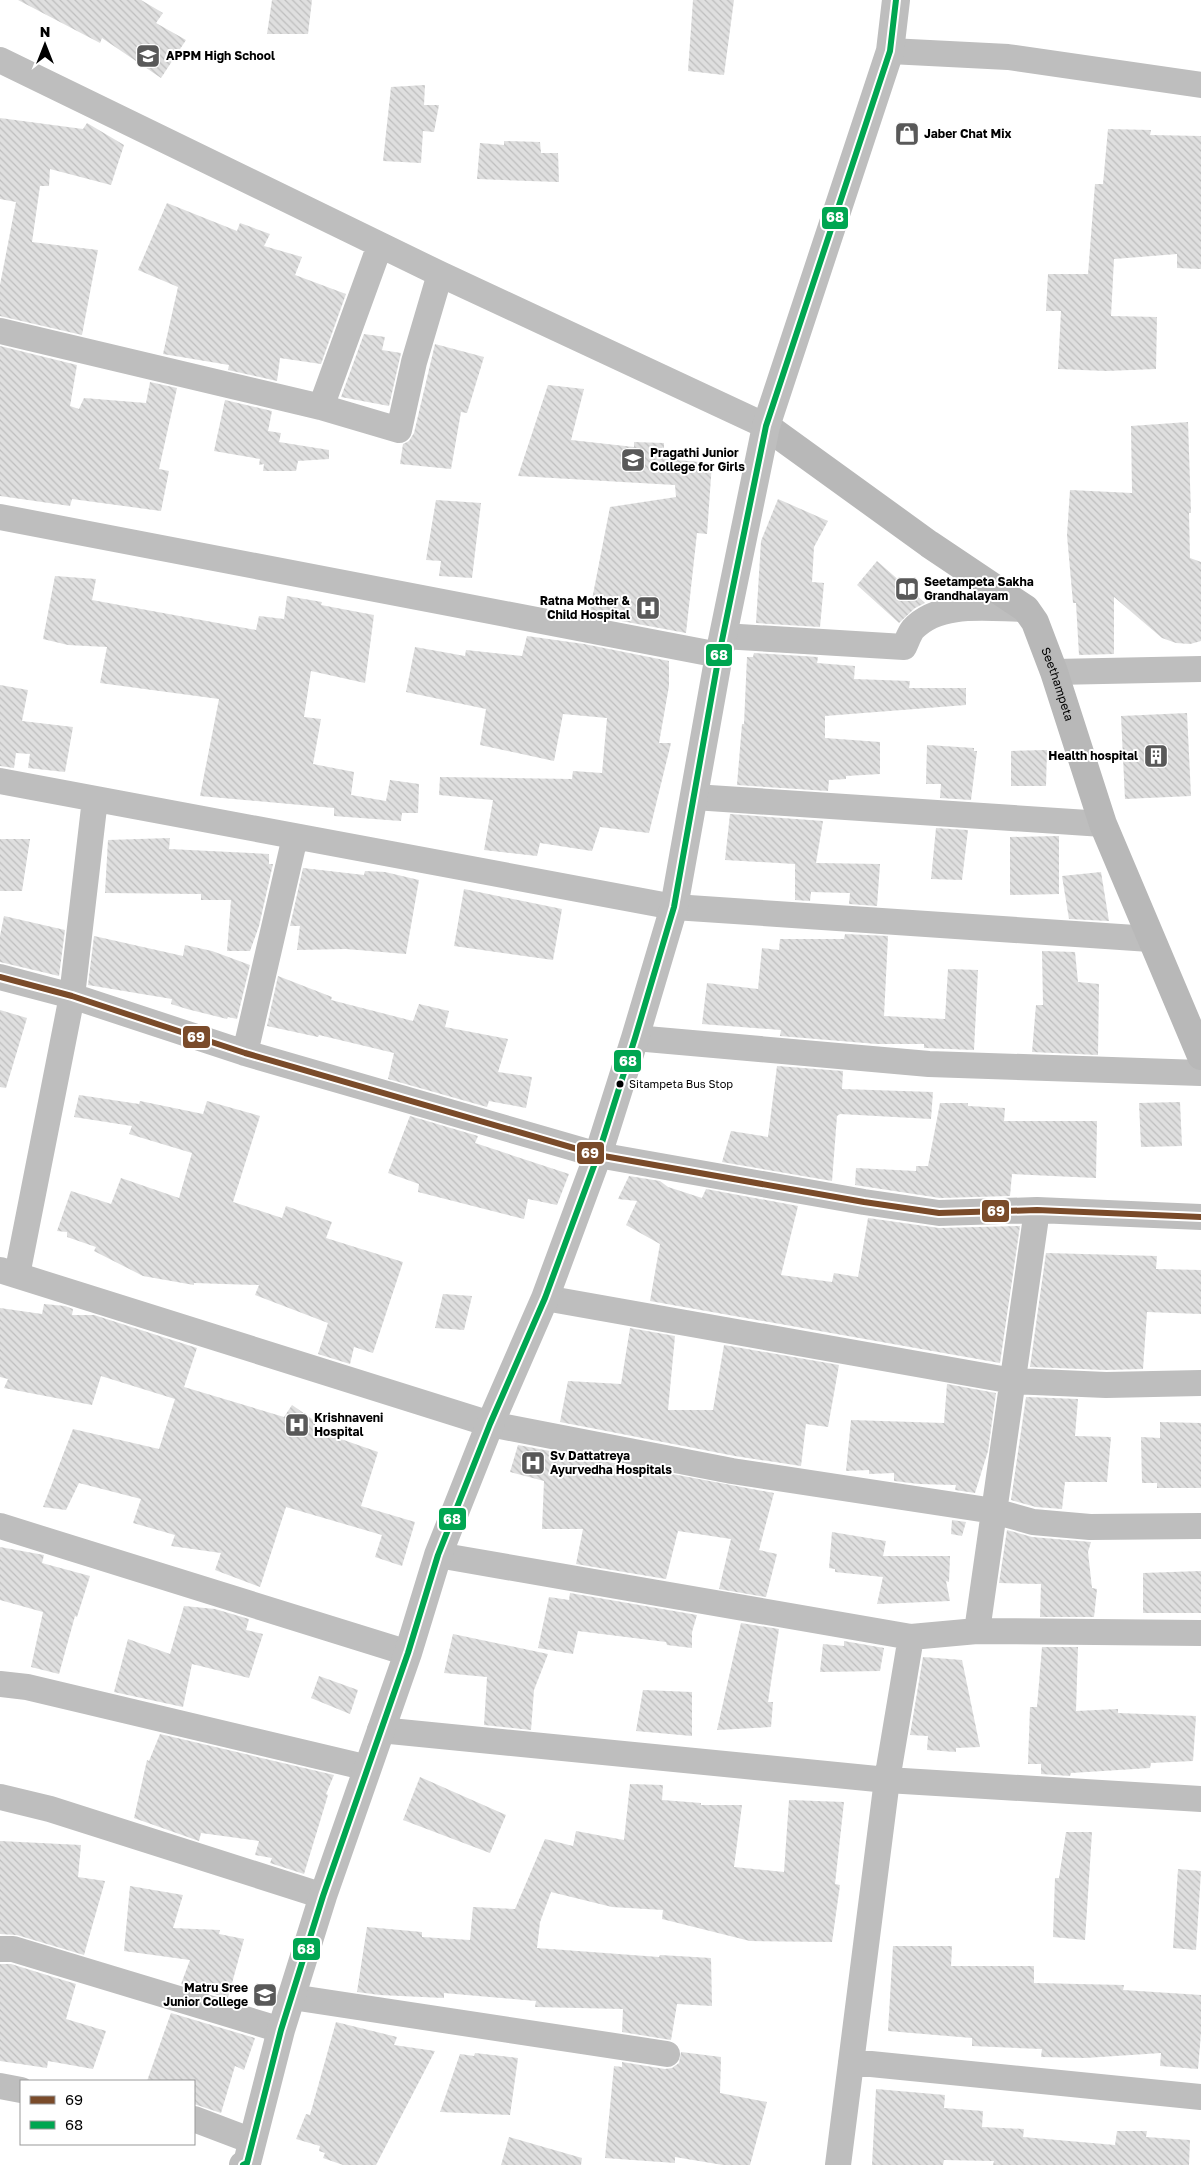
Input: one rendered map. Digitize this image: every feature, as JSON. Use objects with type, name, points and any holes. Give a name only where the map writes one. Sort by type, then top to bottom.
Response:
[{"type":"main road","points":[[249,2158],[281,2030],[323,1896],[408,1653],[438,1555],[490,1424],[545,1298],[598,1155],[635,1038],[674,907],[721,645],[766,426],[890,51],[896,0]]},
{"type":"street","points":[[890,51],[1008,57],[1201,85]]},
{"type":"street","points":[[0,60],[440,274],[766,426]]},
{"type":"street","points":[[321,407],[380,245]]},
{"type":"street","points":[[0,331],[321,407],[399,430],[414,362],[440,274]]},
{"type":"street","name":"Seethampeta","points":[[766,426],[929,544],[1026,608],[1035,622],[1054,672],[1103,824],[1201,1056]]},
{"type":"street","points":[[0,517],[721,645],[904,647],[912,630],[930,616],[950,610],[1026,608]]},
{"type":"street","points":[[1054,672],[1201,669]]},
{"type":"street","points":[[0,781],[674,907],[1150,939]]},
{"type":"street","points":[[694,798],[1103,824]]},
{"type":"street","points":[[95,799],[72,996],[9,1272],[490,1424],[732,1471],[994,1511],[1033,1522],[1090,1527],[1201,1526]]},
{"type":"street","points":[[245,1053],[296,837]]},
{"type":"street","points":[[0,977],[72,996],[245,1053],[598,1155],[864,1202],[940,1213],[1037,1210],[1201,1217]]},
{"type":"street","points":[[635,1038],[929,1064],[1201,1073]]},
{"type":"street","points":[[977,1631],[1037,1210]]},
{"type":"street","points":[[545,1298],[1013,1382],[1106,1385],[1201,1383]]},
{"type":"street","points":[[0,1526],[408,1653]]},
{"type":"street","points":[[438,1555],[911,1637],[977,1631],[1201,1633]]},
{"type":"street","points":[[838,2165],[887,1780],[911,1637]]},
{"type":"street","points":[[0,1684],[27,1687],[368,1768]]},
{"type":"street","points":[[380,1730],[887,1780],[1201,1799]]},
{"type":"street","points":[[0,1797],[50,1809],[323,1896]]},
{"type":"street","points":[[0,1949],[13,1949],[281,2030]]},
{"type":"street","points":[[292,1997],[667,2054]]},
{"type":"street","points":[[851,2062],[1201,2097]]},
{"type":"street","points":[[0,2086],[20,2090]]},
{"type":"street","points":[[195,2119],[249,2158]]},
{"type":"building","points":[[18,0],[141,0],[163,13],[156,23],[186,40],[161,78],[102,38],[100,43]]},
{"type":"building","points":[[272,0],[312,0],[308,34],[267,34]]},
{"type":"building","points":[[693,0],[734,0],[724,75],[688,71]]},
{"type":"building","points":[[425,85],[424,105],[439,105],[434,132],[423,131],[421,163],[383,161],[391,87]]},
{"type":"building","points":[[0,118],[83,129],[87,123],[124,145],[111,185],[50,169],[49,186],[40,186],[32,242],[98,250],[82,335],[0,316],[0,285],[16,202],[0,199]]},
{"type":"building","points":[[1108,129],[1151,130],[1150,135],[1201,136],[1201,269],[1177,268],[1177,254],[1114,259],[1111,316],[1157,317],[1156,369],[1106,371],[1058,369],[1061,311],[1046,311],[1048,274],[1088,274],[1095,184],[1103,184]]},
{"type":"building","points":[[504,141],[540,142],[541,153],[558,153],[559,182],[477,179],[480,143],[504,145]]},
{"type":"building","points":[[167,203],[237,231],[240,223],[270,234],[264,246],[302,257],[295,275],[346,294],[321,364],[280,358],[277,381],[228,370],[229,365],[163,354],[178,287],[138,270]]},
{"type":"building","points":[[364,334],[385,337],[382,350],[401,353],[389,406],[341,397]]},
{"type":"building","points":[[435,344],[484,357],[467,413],[461,412],[451,469],[400,464],[403,444],[409,441],[414,433]]},
{"type":"building","points":[[0,346],[77,365],[70,406],[79,409],[84,398],[146,403],[150,382],[177,388],[159,469],[169,471],[161,511],[72,499],[70,506],[0,496]]},
{"type":"building","points":[[548,385],[584,389],[571,440],[634,447],[634,442],[664,443],[664,459],[712,463],[707,534],[697,533],[686,633],[589,615],[610,507],[676,497],[675,485],[518,476]]},
{"type":"building","points":[[225,400],[272,411],[268,431],[281,433],[279,442],[329,450],[329,459],[298,461],[296,471],[263,471],[264,464],[259,465],[260,459],[214,451]]},
{"type":"building","points":[[1188,422],[1191,513],[1189,513],[1190,558],[1201,562],[1201,641],[1190,644],[1176,643],[1162,638],[1114,597],[1114,654],[1079,655],[1076,603],[1073,603],[1067,535],[1070,490],[1132,493],[1131,426]]},
{"type":"building","points":[[778,499],[828,521],[814,547],[812,582],[824,583],[820,627],[756,623],[761,541]]},
{"type":"building","points":[[436,500],[481,503],[472,578],[439,576],[441,561],[426,560]]},
{"type":"building","points":[[877,561],[925,603],[915,608],[899,623],[857,585]]},
{"type":"building","points":[[55,576],[96,579],[92,600],[256,630],[259,616],[284,619],[287,596],[322,602],[321,605],[374,615],[365,683],[311,671],[304,717],[321,719],[313,764],[354,772],[351,795],[386,801],[390,780],[419,784],[418,813],[402,813],[401,821],[334,816],[334,808],[200,796],[219,699],[100,683],[107,647],[68,645],[43,639]]},
{"type":"building","points":[[527,636],[584,644],[669,661],[669,686],[659,743],[671,743],[649,833],[600,827],[592,851],[540,843],[537,856],[484,850],[493,800],[439,795],[440,777],[572,779],[573,771],[602,773],[607,718],[563,714],[554,761],[480,745],[486,709],[406,692],[415,647],[465,656],[466,650],[522,656]]},
{"type":"building","points":[[754,653],[818,657],[817,663],[855,666],[854,679],[910,681],[909,688],[966,688],[966,705],[825,716],[825,738],[880,742],[880,774],[846,776],[846,779],[829,780],[828,791],[737,785],[742,724],[744,724],[747,657],[753,657]]},
{"type":"building","points":[[0,685],[28,690],[22,721],[73,727],[65,772],[28,768],[30,754],[16,753],[14,768],[0,766]]},
{"type":"building","name":"Health hospital","points":[[1187,713],[1191,796],[1125,799],[1121,716]]},
{"type":"building","points":[[927,745],[974,748],[974,751],[977,751],[971,800],[940,798],[941,784],[926,784]]},
{"type":"building","points":[[1047,750],[1046,786],[1011,786],[1011,751]]},
{"type":"building","points":[[730,814],[823,821],[816,863],[880,864],[877,906],[849,904],[850,893],[811,892],[810,901],[795,900],[795,864],[725,860]]},
{"type":"building","points":[[936,828],[968,830],[962,880],[931,879]]},
{"type":"building","points":[[1059,836],[1059,894],[1010,895],[1010,837]]},
{"type":"building","points":[[170,838],[169,849],[269,854],[269,864],[273,864],[259,926],[250,951],[227,951],[231,900],[201,900],[201,894],[105,893],[108,840]]},
{"type":"building","points":[[0,839],[30,839],[22,891],[0,891]]},
{"type":"building","points":[[303,868],[364,875],[365,871],[385,872],[419,880],[406,954],[346,949],[297,950],[300,926],[290,926]]},
{"type":"building","points":[[1101,872],[1109,921],[1069,919],[1062,876]]},
{"type":"building","points":[[464,889],[562,909],[553,960],[454,946]]},
{"type":"building","points":[[4,916],[65,930],[59,976],[0,962],[0,936]]},
{"type":"building","points":[[845,934],[888,936],[884,1016],[945,1019],[948,969],[978,970],[974,1050],[924,1048],[924,1044],[877,1044],[780,1036],[781,1030],[702,1024],[707,983],[758,989],[762,948],[779,950],[780,939],[844,939]]},
{"type":"building","points":[[94,936],[183,956],[185,945],[212,951],[250,965],[237,1019],[228,1017],[227,1019],[187,1009],[171,1004],[172,999],[88,985]]},
{"type":"building","points":[[1042,951],[1075,952],[1078,982],[1099,984],[1098,1055],[1032,1052],[1036,1005],[1043,1005]]},
{"type":"building","points":[[278,976],[332,997],[331,1000],[413,1021],[419,1004],[449,1011],[445,1027],[508,1039],[498,1072],[532,1077],[526,1108],[489,1101],[487,1107],[388,1079],[394,1053],[319,1035],[318,1037],[267,1026]]},
{"type":"building","points":[[0,1010],[27,1018],[6,1088],[0,1087]]},
{"type":"building","points":[[777,1066],[843,1071],[842,1089],[933,1092],[931,1119],[840,1114],[837,1116],[832,1181],[722,1162],[731,1131],[768,1137]]},
{"type":"building","points":[[79,1095],[139,1104],[140,1101],[203,1114],[207,1101],[260,1116],[233,1202],[282,1218],[286,1206],[332,1222],[326,1238],[403,1262],[373,1353],[354,1347],[350,1364],[318,1354],[328,1323],[255,1295],[259,1285],[194,1283],[194,1285],[143,1276],[94,1251],[96,1247],[67,1237],[67,1232],[57,1231],[71,1191],[111,1204],[121,1178],[179,1198],[192,1153],[129,1134],[132,1126],[74,1117]]},
{"type":"building","points":[[1180,1102],[1182,1146],[1141,1147],[1139,1103]]},
{"type":"building","points":[[940,1103],[968,1103],[968,1106],[1005,1108],[1004,1121],[1097,1121],[1096,1178],[1012,1174],[1010,1196],[940,1198],[855,1185],[856,1168],[916,1171],[916,1166],[928,1166]]},
{"type":"building","points":[[410,1116],[478,1136],[475,1143],[569,1174],[557,1205],[528,1199],[524,1219],[418,1192],[419,1184],[388,1173]]},
{"type":"building","points":[[629,1176],[660,1181],[668,1187],[702,1198],[706,1189],[798,1206],[781,1275],[832,1282],[834,1273],[858,1277],[868,1218],[939,1228],[1020,1226],[1000,1363],[650,1301],[660,1244],[626,1225],[637,1201],[618,1199]]},
{"type":"building","points":[[1046,1253],[1157,1256],[1156,1269],[1201,1270],[1201,1314],[1147,1312],[1143,1369],[1106,1370],[1030,1367]]},
{"type":"building","points":[[443,1294],[472,1296],[464,1330],[435,1328]]},
{"type":"building","points":[[44,1304],[65,1306],[73,1309],[72,1315],[94,1315],[197,1348],[184,1387],[284,1417],[292,1405],[315,1421],[315,1430],[378,1452],[361,1506],[415,1522],[402,1566],[375,1557],[382,1535],[286,1507],[260,1587],[215,1570],[221,1553],[171,1546],[175,1535],[133,1523],[141,1499],[79,1483],[66,1510],[43,1507],[73,1429],[159,1449],[175,1399],[101,1376],[92,1405],[4,1388],[8,1379],[0,1377],[0,1308],[42,1314]]},
{"type":"building","points":[[630,1328],[675,1336],[668,1410],[713,1410],[724,1345],[839,1365],[828,1427],[806,1424],[801,1466],[735,1456],[560,1422],[568,1381],[621,1384]]},
{"type":"building","points":[[947,1384],[996,1393],[988,1451],[975,1493],[955,1490],[956,1485],[894,1481],[894,1473],[869,1474],[869,1470],[846,1471],[851,1420],[944,1423]]},
{"type":"building","points":[[1026,1397],[1078,1399],[1075,1436],[1111,1437],[1107,1482],[1065,1482],[1062,1509],[1036,1507],[1011,1500]]},
{"type":"building","points":[[1160,1422],[1201,1423],[1201,1488],[1157,1488],[1157,1483],[1142,1483],[1141,1437],[1160,1438]]},
{"type":"building","points":[[518,1445],[774,1493],[759,1550],[777,1554],[766,1597],[719,1589],[731,1539],[678,1531],[666,1579],[576,1564],[583,1529],[542,1529],[544,1481],[510,1472]]},
{"type":"building","points":[[952,1520],[966,1522],[962,1536],[951,1534]]},
{"type":"building","points":[[1007,1530],[1032,1537],[1091,1542],[1088,1552],[1092,1588],[1097,1589],[1094,1617],[1040,1617],[1041,1584],[999,1583]]},
{"type":"building","points":[[832,1532],[886,1541],[883,1556],[950,1556],[949,1582],[946,1581],[950,1601],[877,1604],[883,1577],[835,1572],[835,1569],[829,1568]]},
{"type":"building","points":[[0,1547],[44,1555],[42,1563],[90,1576],[77,1617],[75,1616],[59,1674],[31,1667],[43,1612],[0,1600]]},
{"type":"building","points":[[1201,1571],[1201,1613],[1143,1613],[1143,1573]]},
{"type":"building","points":[[570,1593],[697,1615],[692,1632],[692,1648],[667,1645],[666,1642],[578,1631],[573,1654],[538,1648],[549,1597],[569,1600]]},
{"type":"building","points":[[184,1606],[215,1609],[249,1619],[246,1630],[263,1634],[249,1678],[192,1664],[183,1707],[114,1692],[128,1639],[170,1654]]},
{"type":"building","points":[[741,1623],[779,1629],[768,1702],[773,1702],[771,1727],[717,1730]]},
{"type":"building","points":[[453,1634],[548,1654],[534,1690],[531,1730],[484,1725],[487,1677],[444,1673]]},
{"type":"building","points":[[844,1641],[884,1648],[880,1671],[820,1672],[823,1644],[844,1646]]},
{"type":"building","points":[[1042,1647],[1078,1647],[1076,1711],[1118,1709],[1118,1713],[1196,1716],[1193,1761],[1151,1763],[1150,1768],[1071,1773],[1070,1776],[1041,1774],[1041,1764],[1028,1764],[1030,1707],[1037,1707]]},
{"type":"building","points":[[923,1657],[962,1660],[980,1747],[956,1748],[956,1752],[927,1750],[928,1736],[910,1735]]},
{"type":"building","points":[[319,1676],[358,1690],[350,1714],[311,1698]]},
{"type":"building","points":[[643,1690],[692,1692],[692,1736],[636,1731]]},
{"type":"building","points":[[160,1734],[334,1775],[326,1794],[328,1795],[304,1874],[270,1863],[272,1858],[255,1855],[259,1841],[201,1833],[199,1841],[134,1818],[147,1760],[149,1761]]},
{"type":"building","points":[[420,1777],[506,1815],[490,1853],[403,1820]]},
{"type":"building","points":[[630,1784],[663,1785],[662,1800],[701,1803],[701,1805],[742,1805],[734,1867],[784,1872],[789,1800],[844,1802],[835,1884],[840,1885],[832,1942],[750,1941],[662,1919],[663,1910],[612,1907],[551,1892],[540,1922],[537,1948],[659,1957],[660,1955],[711,1958],[712,2006],[677,2004],[671,2040],[622,2032],[623,2009],[535,2007],[536,2001],[444,1993],[444,1998],[357,1992],[367,1927],[422,1932],[422,1937],[470,1940],[473,1907],[515,1909],[545,1839],[573,1846],[576,1831],[624,1840]]},
{"type":"building","points":[[1066,1832],[1092,1832],[1085,1940],[1053,1937],[1055,1878],[1059,1878]]},
{"type":"building","points":[[0,1841],[81,1845],[78,1877],[105,1881],[84,1955],[17,1935],[0,1934]]},
{"type":"building","points":[[1178,1869],[1201,1871],[1196,1950],[1173,1948]]},
{"type":"building","points":[[130,1886],[183,1895],[173,1928],[220,1930],[219,1934],[244,1939],[228,1998],[181,1984],[190,1960],[124,1951]]},
{"type":"building","points":[[893,1946],[952,1946],[951,1966],[1034,1966],[1034,1983],[1124,1985],[1123,1990],[1201,1995],[1201,2033],[1198,2069],[1160,2066],[1161,2053],[1085,2058],[1041,2057],[1042,2049],[972,2046],[972,2038],[888,2031]]},
{"type":"building","points":[[0,1964],[11,1964],[76,1984],[66,2019],[106,2031],[93,2069],[48,2061],[47,2068],[0,2061]]},
{"type":"building","points":[[171,2013],[255,2038],[244,2070],[235,2066],[221,2113],[195,2104],[195,2080],[147,2080]]},
{"type":"building","points":[[336,2022],[397,2037],[394,2045],[435,2051],[376,2165],[343,2165],[323,2158],[325,2153],[319,2151],[320,2146],[296,2139],[306,2114],[310,2115]]},
{"type":"building","points":[[681,2052],[721,2057],[720,2093],[767,2102],[750,2165],[723,2165],[675,2157],[675,2163],[605,2158],[614,2066],[622,2067],[622,2062],[665,2069],[672,2068],[679,2063]]},
{"type":"building","points":[[475,2053],[518,2058],[510,2115],[440,2112],[460,2054],[474,2056]]},
{"type":"building","points":[[876,2089],[945,2095],[944,2108],[983,2111],[982,2127],[1024,2129],[1023,2137],[1115,2145],[1117,2131],[1147,2131],[1146,2137],[1190,2140],[1189,2165],[993,2165],[994,2161],[944,2160],[943,2165],[872,2165]]},
{"type":"building","points":[[509,2137],[582,2158],[581,2165],[501,2165]]},
{"type":"transit line","name":"68","points":[[243,2165],[247,2163],[281,2030],[323,1896],[408,1653],[438,1555],[490,1424],[545,1298],[598,1155],[635,1038],[674,907],[719,655],[766,426],[890,51],[896,0]]},
{"type":"transit line","name":"69","points":[[0,977],[72,996],[245,1053],[598,1155],[864,1202],[939,1213],[1037,1210],[1201,1217]]},
{"type":"place","name":"APPM High School","points":[[148,56]]},
{"type":"place","name":"Jaber Chat Mix","points":[[907,134]]},
{"type":"place","name":"Pragathi Junior College for Girls","points":[[633,460]]},
{"type":"place","name":"Seetampeta Sakha Grandhalayam","points":[[907,589]]},
{"type":"place","name":"Ratna Mother & Child Hospital","points":[[648,608]]},
{"type":"place","name":"Health hospital","points":[[1156,756]]},
{"type":"place","name":"Sitampeta Bus Stop","points":[[620,1084]]},
{"type":"place","name":"Krishnaveni Hospital","points":[[297,1425]]},
{"type":"place","name":"Sv Dattatreya Ayurvedha Hospitals","points":[[533,1463]]},
{"type":"place","name":"Matru Sree Junior College","points":[[265,1995]]}]
